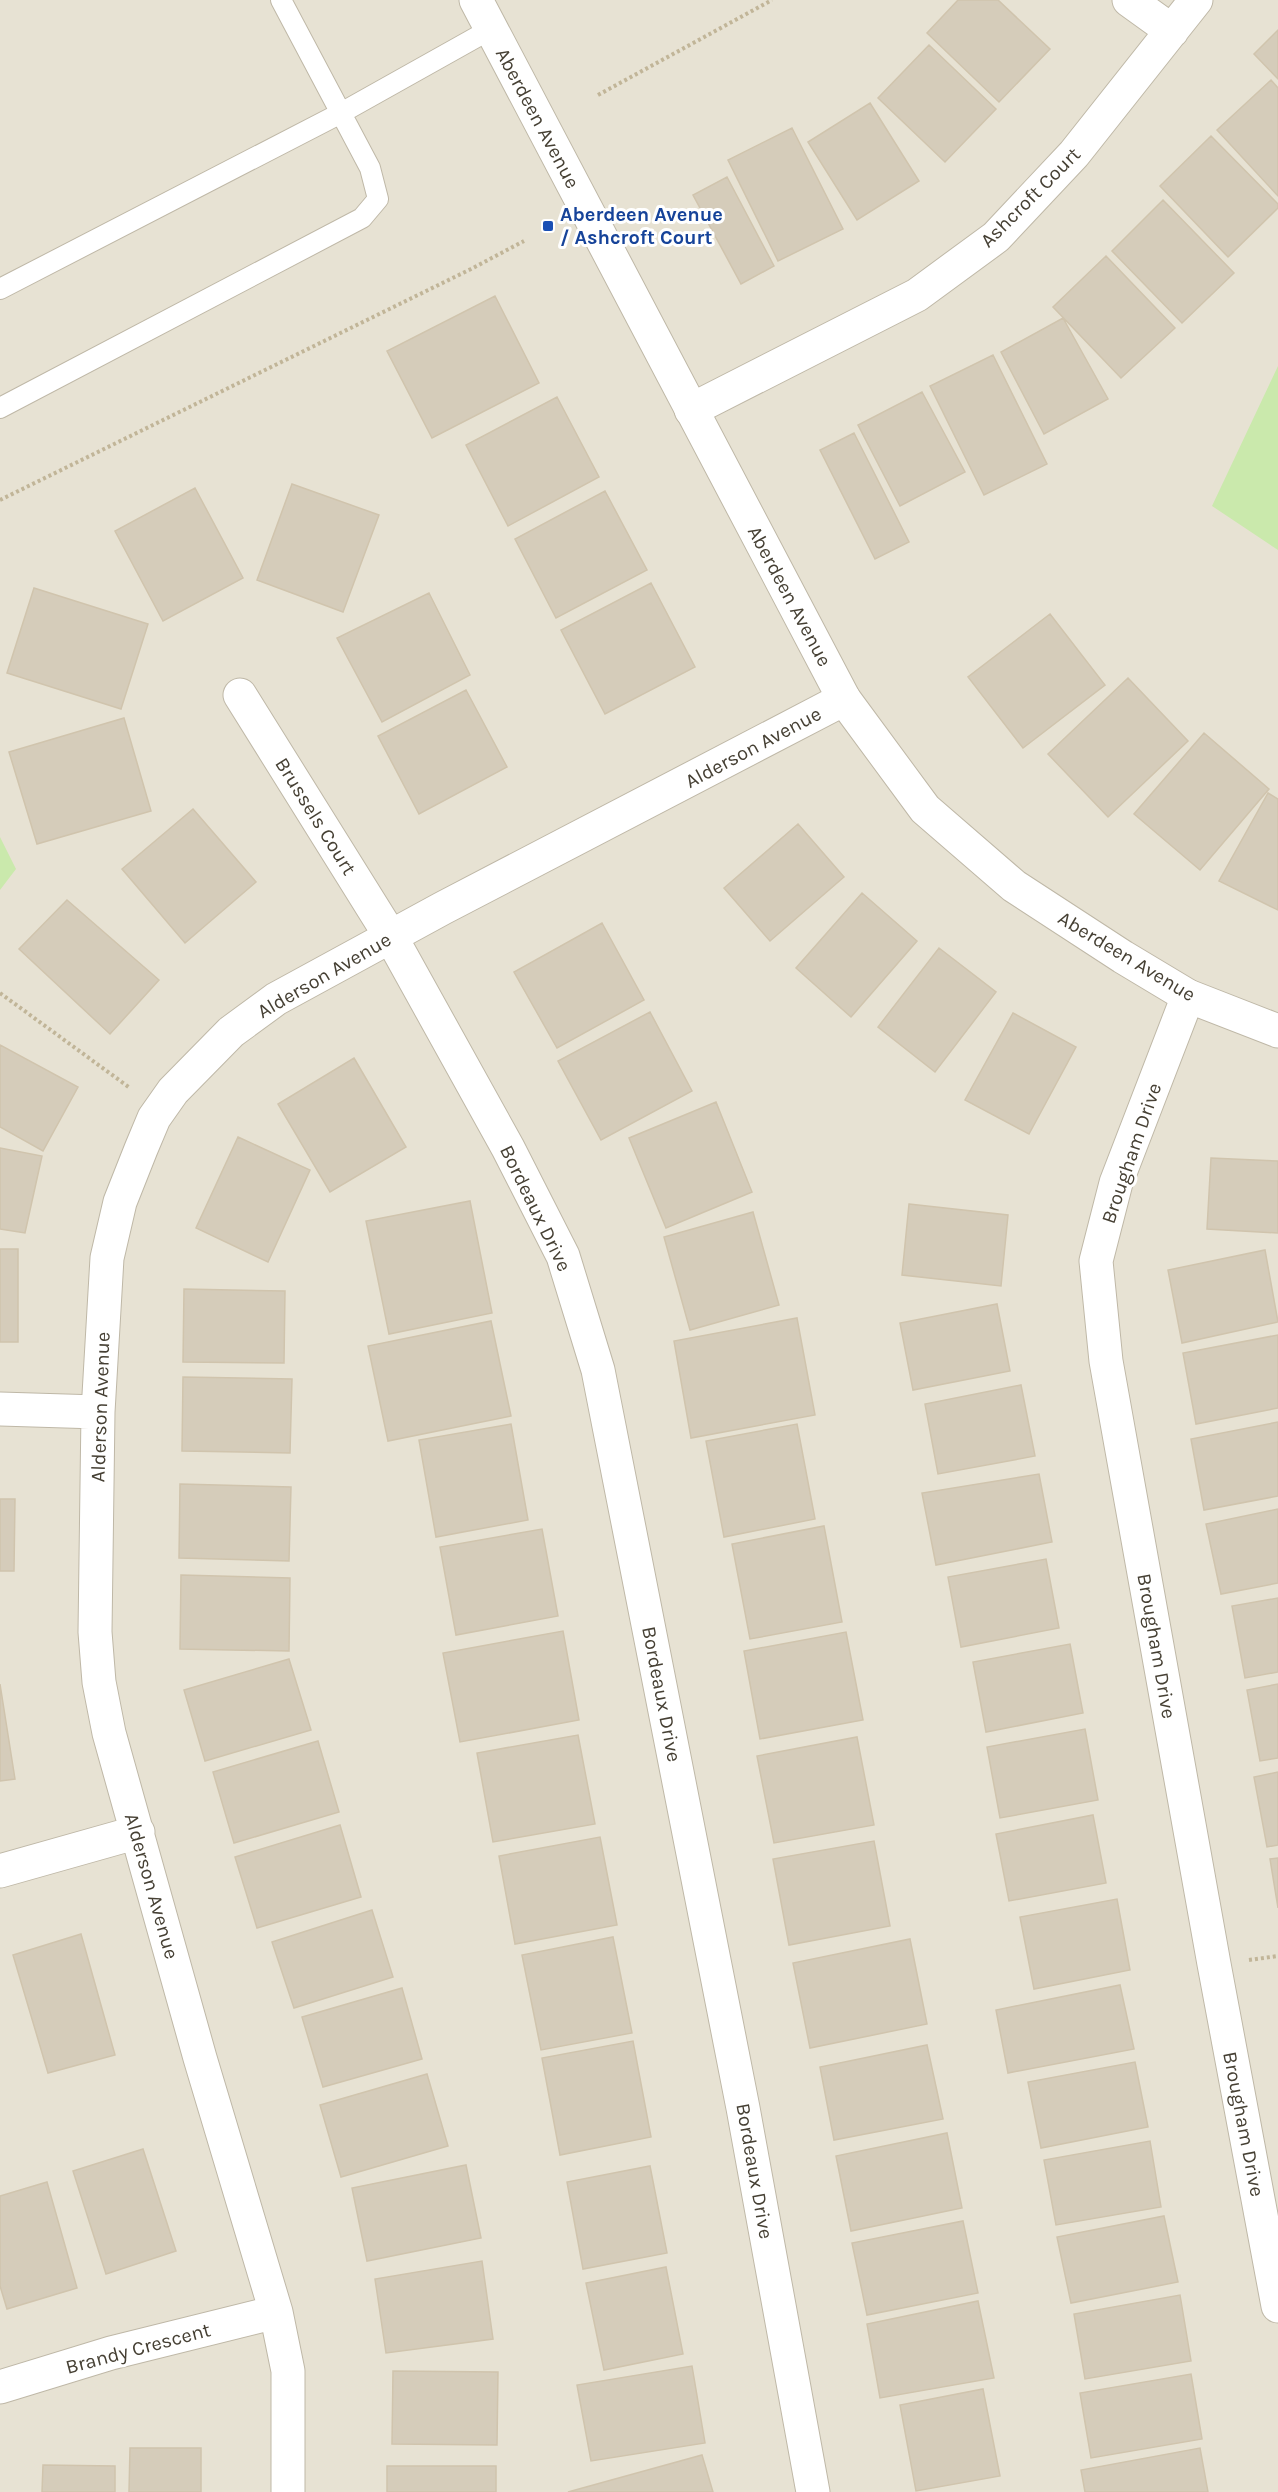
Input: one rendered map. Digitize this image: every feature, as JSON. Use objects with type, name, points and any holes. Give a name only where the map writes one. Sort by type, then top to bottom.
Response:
[{"type":"street","name":"Aberdeen Avenue","points":[[476,0],[844,699],[925,809],[1014,886],[1123,957],[1188,996],[1278,1031]]},
{"type":"street","points":[[1129,0],[1172,31]]},
{"type":"street","name":"Ashcroft Court","points":[[692,410],[917,295],[996,237],[1074,154],[1196,0]]},
{"type":"street","name":"Brussels Court","points":[[240,695],[391,937]]},
{"type":"street","name":"Alderson Avenue","points":[[288,2492],[288,2371],[276,2312],[200,2058],[109,1733],[96,1652],[98,1412],[107,1258],[120,1202],[154,1118],[188,1074],[231,1032],[276,999],[844,699]]},
{"type":"street","name":"Bordeaux Drive","points":[[391,937],[508,1148],[563,1256],[598,1370],[743,2108],[813,2492]]},
{"type":"street","name":"Brougham Drive","points":[[1188,996],[1116,1183],[1096,1261],[1108,1372],[1278,2306]]},
{"type":"street","points":[[0,1409],[98,1412]]},
{"type":"street","points":[[0,1871],[138,1832]]},
{"type":"street","name":"Brandy Crescent","points":[[0,2387],[111,2354],[276,2312]]},
{"type":"lane","points":[[0,408],[362,218],[378,199],[370,168],[280,0]]},
{"type":"lane","points":[[0,289],[341,113],[491,29]]},
{"type":"path","points":[[598,95],[772,0]]},
{"type":"path","points":[[0,500],[471,269],[524,240]]},
{"type":"path","points":[[0,993],[138,1094]]},
{"type":"shaded area","points":[[0,0],[1278,0],[1278,2492],[0,2492]]},
{"type":"green space","points":[[1278,366],[1278,550],[1212,506]]},
{"type":"green space","points":[[0,837],[16,869],[0,890]]},
{"type":"building","points":[[958,0],[998,0],[1050,49],[999,102],[927,33]]},
{"type":"building","points":[[1278,30],[1278,79],[1254,54]]},
{"type":"building","points":[[929,45],[996,109],[945,162],[878,98]]},
{"type":"building","points":[[1271,80],[1278,88],[1278,196],[1217,130]]},
{"type":"building","points":[[870,103],[919,181],[857,220],[808,142]]},
{"type":"building","points":[[792,128],[843,229],[778,261],[728,160]]},
{"type":"building","points":[[1211,136],[1278,204],[1278,208],[1228,257],[1160,186]]},
{"type":"building","points":[[727,177],[774,266],[741,284],[693,195]]},
{"type":"building","points":[[1163,200],[1234,273],[1182,323],[1112,251]]},
{"type":"building","points":[[1106,256],[1175,328],[1121,378],[1053,307]]},
{"type":"building","points":[[495,296],[539,383],[432,438],[387,351]]},
{"type":"building","points":[[1063,318],[1108,399],[1044,434],[1001,352]]},
{"type":"building","points":[[993,355],[1047,464],[984,495],[930,386]]},
{"type":"building","points":[[922,392],[965,472],[900,506],[858,425]]},
{"type":"building","points":[[557,397],[599,477],[508,526],[466,445]]},
{"type":"building","points":[[854,433],[909,542],[875,559],[820,450]]},
{"type":"building","points":[[292,484],[379,515],[343,612],[257,580]]},
{"type":"building","points":[[195,488],[243,578],[163,621],[115,531]]},
{"type":"building","points":[[605,491],[647,570],[556,618],[515,539]]},
{"type":"building","points":[[651,583],[695,667],[605,714],[561,630]]},
{"type":"building","points":[[34,588],[148,624],[121,709],[7,673]]},
{"type":"building","points":[[429,593],[470,675],[382,722],[337,638]]},
{"type":"building","points":[[1050,614],[1105,685],[1023,748],[968,677]]},
{"type":"building","points":[[1128,678],[1188,741],[1108,817],[1048,754]]},
{"type":"building","points":[[466,690],[507,767],[419,814],[378,736]]},
{"type":"building","points":[[124,718],[151,811],[37,844],[9,752]]},
{"type":"building","points":[[1204,733],[1269,789],[1200,870],[1134,814]]},
{"type":"building","points":[[1268,793],[1278,799],[1278,910],[1219,881]]},
{"type":"building","points":[[193,809],[256,882],[185,943],[122,869]]},
{"type":"building","points":[[798,824],[844,877],[770,941],[724,888]]},
{"type":"building","points":[[862,893],[917,941],[851,1017],[796,968]]},
{"type":"building","points":[[67,900],[159,980],[110,1034],[19,949]]},
{"type":"building","points":[[602,923],[644,1000],[557,1048],[514,972]]},
{"type":"building","points":[[939,948],[996,992],[935,1072],[878,1027]]},
{"type":"building","points":[[650,1012],[692,1091],[601,1140],[558,1061]]},
{"type":"building","points":[[1013,1013],[1076,1047],[1029,1134],[965,1100]]},
{"type":"building","points":[[0,1045],[78,1087],[43,1151],[0,1127]]},
{"type":"building","points":[[354,1058],[406,1147],[330,1192],[278,1104]]},
{"type":"building","points":[[716,1102],[752,1192],[666,1228],[629,1138]]},
{"type":"building","points":[[238,1137],[310,1170],[268,1262],[196,1228]]},
{"type":"building","points":[[0,1148],[42,1156],[25,1233],[0,1229]]},
{"type":"building","points":[[1211,1158],[1278,1161],[1278,1233],[1207,1229]]},
{"type":"building","points":[[470,1201],[492,1313],[389,1334],[366,1221]]},
{"type":"building","points":[[909,1204],[1008,1215],[1001,1286],[902,1275]]},
{"type":"building","points":[[753,1212],[779,1305],[690,1330],[664,1237]]},
{"type":"building","points":[[0,1249],[18,1249],[18,1342],[0,1342]]},
{"type":"building","points":[[1265,1250],[1278,1322],[1182,1343],[1168,1270]]},
{"type":"building","points":[[184,1289],[285,1291],[284,1363],[183,1362]]},
{"type":"building","points":[[997,1304],[1010,1371],[913,1390],[900,1323]]},
{"type":"building","points":[[797,1318],[815,1415],[691,1438],[674,1341]]},
{"type":"building","points":[[491,1321],[511,1416],[388,1441],[368,1346]]},
{"type":"building","points":[[1278,1335],[1278,1408],[1196,1424],[1183,1353]]},
{"type":"building","points":[[183,1377],[292,1379],[290,1453],[182,1451]]},
{"type":"building","points":[[1021,1385],[1035,1456],[938,1474],[925,1404]]},
{"type":"building","points":[[1278,1422],[1278,1496],[1204,1510],[1191,1439]]},
{"type":"building","points":[[511,1424],[528,1520],[436,1537],[419,1440]]},
{"type":"building","points":[[797,1424],[815,1519],[724,1537],[706,1441]]},
{"type":"building","points":[[1039,1474],[1052,1542],[936,1565],[922,1493]]},
{"type":"building","points":[[180,1484],[291,1487],[289,1561],[179,1558]]},
{"type":"building","points":[[0,1499],[15,1499],[14,1571],[0,1571]]},
{"type":"building","points":[[1278,1509],[1278,1583],[1221,1594],[1206,1524]]},
{"type":"building","points":[[824,1526],[842,1622],[750,1639],[732,1544]]},
{"type":"building","points":[[542,1529],[558,1616],[456,1635],[440,1547]]},
{"type":"building","points":[[1046,1559],[1059,1628],[961,1647],[948,1577]]},
{"type":"building","points":[[181,1575],[290,1578],[289,1651],[180,1649]]},
{"type":"building","points":[[1278,1598],[1278,1672],[1245,1678],[1232,1606]]},
{"type":"building","points":[[563,1631],[579,1720],[460,1742],[443,1653]]},
{"type":"building","points":[[846,1632],[863,1720],[760,1739],[744,1651]]},
{"type":"building","points":[[1070,1644],[1083,1713],[986,1732],[973,1662]]},
{"type":"building","points":[[289,1659],[311,1730],[205,1761],[184,1690]]},
{"type":"building","points":[[0,1684],[15,1779],[0,1781]]},
{"type":"building","points":[[1278,1684],[1278,1758],[1260,1761],[1247,1690]]},
{"type":"building","points":[[1085,1729],[1098,1800],[1000,1818],[987,1747]]},
{"type":"building","points":[[578,1735],[595,1824],[493,1842],[477,1753]]},
{"type":"building","points":[[857,1737],[874,1825],[774,1843],[757,1756]]},
{"type":"building","points":[[318,1741],[339,1812],[234,1843],[213,1772]]},
{"type":"building","points":[[1278,1772],[1278,1845],[1267,1847],[1254,1777]]},
{"type":"building","points":[[1093,1815],[1106,1883],[1009,1901],[996,1834]]},
{"type":"building","points":[[340,1825],[361,1897],[257,1928],[235,1857]]},
{"type":"building","points":[[600,1837],[617,1925],[515,1944],[499,1856]]},
{"type":"building","points":[[874,1841],[890,1926],[789,1945],[773,1859]]},
{"type":"building","points":[[1278,1858],[1278,1908],[1270,1859]]},
{"type":"building","points":[[1117,1899],[1130,1970],[1034,1989],[1020,1917]]},
{"type":"building","points":[[372,1910],[393,1977],[294,2008],[272,1942]]},
{"type":"building","points":[[81,1934],[115,2055],[48,2073],[13,1955]]},
{"type":"building","points":[[613,1937],[632,2033],[541,2050],[522,1955]]},
{"type":"building","points":[[910,1939],[927,2024],[810,2048],[793,1963]]},
{"type":"building","points":[[1120,1985],[1134,2049],[1008,2073],[996,2010]]},
{"type":"building","points":[[402,1988],[422,2059],[323,2087],[302,2017]]},
{"type":"building","points":[[633,2041],[651,2137],[560,2155],[542,2058]]},
{"type":"building","points":[[927,2045],[943,2119],[834,2140],[820,2067]]},
{"type":"building","points":[[1135,2062],[1148,2127],[1041,2148],[1028,2082]]},
{"type":"building","points":[[427,2074],[448,2146],[341,2177],[320,2105]]},
{"type":"building","points":[[947,2133],[962,2208],[851,2231],[836,2156]]},
{"type":"building","points":[[1150,2141],[1161,2207],[1056,2225],[1044,2160]]},
{"type":"building","points":[[143,2149],[176,2251],[106,2274],[73,2171]]},
{"type":"building","points":[[466,2165],[481,2238],[367,2261],[352,2188]]},
{"type":"building","points":[[650,2166],[667,2253],[583,2269],[567,2182]]},
{"type":"building","points":[[47,2182],[77,2288],[7,2309],[0,2286],[0,2196]]},
{"type":"building","points":[[1164,2216],[1178,2282],[1071,2303],[1057,2237]]},
{"type":"building","points":[[963,2221],[978,2293],[867,2315],[852,2243]]},
{"type":"building","points":[[482,2261],[493,2339],[386,2353],[375,2279]]},
{"type":"building","points":[[666,2267],[683,2354],[604,2370],[586,2283]]},
{"type":"building","points":[[1180,2295],[1191,2361],[1085,2379],[1074,2314]]},
{"type":"building","points":[[978,2301],[994,2378],[880,2398],[867,2324]]},
{"type":"building","points":[[692,2366],[705,2443],[591,2461],[577,2385]]},
{"type":"building","points":[[393,2371],[498,2372],[497,2445],[392,2444]]},
{"type":"building","points":[[1191,2374],[1202,2439],[1091,2458],[1080,2393]]},
{"type":"building","points":[[983,2389],[1000,2476],[916,2491],[900,2405]]},
{"type":"building","points":[[130,2448],[201,2448],[201,2492],[129,2492]]},
{"type":"building","points":[[1200,2448],[1208,2492],[1085,2492],[1081,2470]]},
{"type":"building","points":[[702,2455],[713,2492],[568,2492]]},
{"type":"building","points":[[43,2465],[115,2466],[115,2492],[42,2492]]},
{"type":"building","points":[[387,2466],[496,2466],[496,2492],[387,2492]]},
{"type":"place","name":"Aberdeen Avenue / Ashcroft Court","points":[[548,226]]}]
